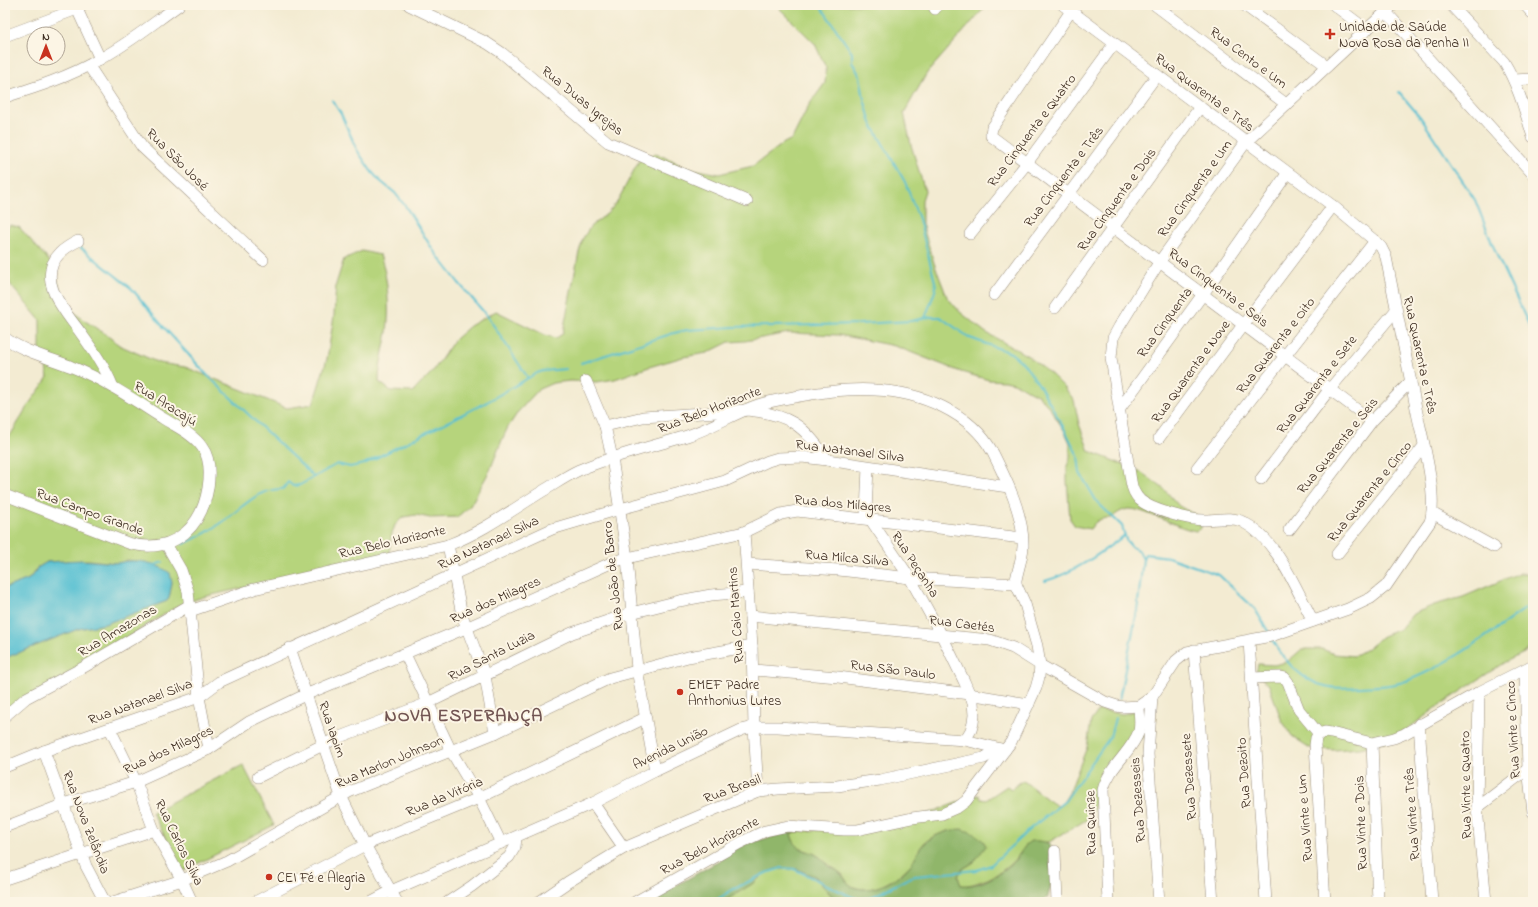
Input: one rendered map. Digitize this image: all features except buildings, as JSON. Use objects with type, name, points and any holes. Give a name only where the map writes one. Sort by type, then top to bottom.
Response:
[{"type":"street","points":[[5,97],[56,81],[100,60],[134,38],[179,5]]},
{"type":"street","name":"Rua Duas Igrejas","points":[[409,5],[487,43],[502,53],[608,142],[621,149],[747,202]]},
{"type":"street","name":"Rua Cento e Um","points":[[1155,5],[1286,104]]},
{"type":"street","points":[[1244,5],[1326,66]]},
{"type":"street","points":[[1334,5],[1367,30]]},
{"type":"street","points":[[1451,5],[1504,62],[1514,80],[1533,136]]},
{"type":"street","points":[[1525,5],[1533,14]]},
{"type":"street","points":[[5,36],[80,7],[100,60]]},
{"type":"street","name":"Rua Quarenta e Três","points":[[1067,8],[1287,174],[1333,206],[1381,247],[1386,257],[1432,492],[1432,514],[1426,528],[1386,586],[1379,593],[1361,604],[1271,636],[1194,650],[1181,656],[1176,661],[1152,697]]},
{"type":"street","name":"Rua Cinquenta e Seis","points":[[1067,8],[992,128],[991,133],[994,138],[1372,421]]},
{"type":"street","points":[[1389,8],[1533,174]]},
{"type":"street","name":"Rua Cinquenta e Um","points":[[1313,621],[1274,550],[1257,532],[1244,522],[1233,520],[1198,520],[1183,517],[1147,505],[1140,500],[1134,492],[1115,388],[1111,358],[1113,338],[1160,262],[1246,142],[1389,8]]},
{"type":"street","name":"Rua Cinquenta e Quatro","points":[[970,234],[1027,163],[1114,44]]},
{"type":"street","name":"Rua São José","points":[[88,66],[142,147],[263,260]]},
{"type":"street","name":"Rua Cinquenta e Três","points":[[994,295],[1157,75]]},
{"type":"street","points":[[1514,80],[1533,78]]},
{"type":"street","name":"Rua Cinquenta e Dois","points":[[1055,308],[1200,107]]},
{"type":"street","name":"Rua Cinquenta","points":[[1119,410],[1287,174]]},
{"type":"street","name":"Rua Quarenta e Nove","points":[[1159,438],[1333,206]]},
{"type":"street","points":[[78,240],[60,252],[56,258],[50,277],[53,290],[63,309],[102,362],[113,387]]},
{"type":"street","name":"Rua Quarenta e Oito","points":[[1197,468],[1375,241]]},
{"type":"street","name":"Rua Quarenta e Sete","points":[[1261,479],[1329,390],[1396,310]]},
{"type":"street","name":"Rua Aracajú","points":[[5,338],[19,347],[78,370],[113,387],[196,440],[203,448],[208,458],[210,468],[204,507],[190,528],[166,544]]},
{"type":"street","name":"Rua João de Barro","points":[[586,381],[605,426],[612,458],[627,558],[631,613],[638,669],[655,771]]},
{"type":"street","name":"Rua Quarenta e Seis","points":[[1289,530],[1372,421],[1411,381]]},
{"type":"street","name":"Rua Belo Horizonte","points":[[190,608],[254,589],[448,545],[469,536],[578,471],[612,458],[707,429],[759,404],[819,392],[840,390],[875,390],[912,396],[945,408],[963,419],[978,431],[988,445],[1008,486],[1014,503],[1022,538],[1023,548],[1016,584],[1025,604],[1037,646],[1040,665],[1039,677],[1017,731],[1002,749],[966,801],[950,812],[912,818],[857,830],[788,826],[771,829],[740,842],[635,902]]},
{"type":"street","points":[[605,426],[644,417],[747,410],[769,412],[786,418],[805,432],[827,460]]},
{"type":"street","name":"Rua Quarenta e Cinco","points":[[1337,554],[1424,446]]},
{"type":"street","name":"Rua Natanael Silva","points":[[5,767],[44,751],[199,697],[219,682],[290,648],[552,529],[620,508],[725,481],[768,461],[778,458],[802,457],[827,460],[1008,486]]},
{"type":"street","name":"Rua Peçanha","points":[[868,467],[865,508],[866,513],[910,578],[942,636],[972,702],[974,715],[971,730],[965,740]]},
{"type":"street","name":"Rua Campo Grande","points":[[5,495],[140,547],[153,547],[166,544]]},
{"type":"street","name":"Rua dos Milagres","points":[[5,827],[64,804],[136,782],[209,749],[249,722],[306,695],[466,628],[602,567],[627,558],[744,532],[782,514],[797,511],[1022,538]]},
{"type":"street","points":[[1432,514],[1494,547]]},
{"type":"street","name":"Rua Caio Martins","points":[[744,532],[754,670],[754,728],[758,791]]},
{"type":"street","points":[[166,544],[181,570],[188,591],[199,697],[209,749]]},
{"type":"street","points":[[448,545],[459,605],[466,628],[485,676],[495,733]]},
{"type":"street","name":"Rua Milca Silva","points":[[747,564],[839,570],[910,578],[1016,584]]},
{"type":"street","name":"Rua Santa Luzia","points":[[258,777],[323,744],[358,729],[428,703],[560,638],[631,613],[695,597],[748,592]]},
{"type":"street","name":"Rua Amazonas","points":[[5,716],[32,694],[190,608]]},
{"type":"street","name":"Rua Caetés","points":[[750,616],[942,636],[978,638],[1001,643],[1013,648],[1094,696],[1117,706],[1131,708],[1139,706]]},
{"type":"street","name":"Rua Dezoito","points":[[1250,641],[1266,902]]},
{"type":"street","name":"Rua Marlon Johnson","points":[[113,902],[182,880],[227,861],[341,796],[366,784],[495,733],[599,682],[638,669],[688,657],[752,646]]},
{"type":"street","name":"Rua Iapim","points":[[290,648],[341,796],[397,902]]},
{"type":"street","name":"Rua Dezessete","points":[[1194,650],[1213,902]]},
{"type":"street","points":[[405,654],[451,751],[479,798],[501,844]]},
{"type":"street","points":[[1252,678],[1285,678],[1299,710],[1319,734],[1331,732],[1372,743],[1404,734],[1479,692],[1529,668]]},
{"type":"street","name":"Rua Vinte e Cinco","points":[[1529,668],[1533,812]]},
{"type":"street","name":"Rua São Paulo","points":[[754,670],[838,677],[969,694],[1029,704]]},
{"type":"street","name":"Rua Vinte e Quatro","points":[[1479,692],[1477,808],[1486,902]]},
{"type":"street","points":[[1139,706],[1152,697]]},
{"type":"street","name":"Rua Dezesseis","points":[[1152,697],[1148,754],[1159,902]]},
{"type":"street","name":"Rua Quinze","points":[[1108,902],[1103,790],[1109,774],[1136,738],[1140,722],[1139,706]]},
{"type":"street","name":"Rua da Vitória","points":[[255,902],[366,845],[479,798],[645,718]]},
{"type":"street","name":"Rua Vinte e Três","points":[[1420,724],[1432,902]]},
{"type":"street","name":"Avenida União","points":[[370,902],[391,891],[516,838],[593,803],[729,735],[754,728],[778,727],[965,740],[1002,749]]},
{"type":"street","name":"Rua Carlos Silva","points":[[110,729],[136,782],[154,830],[182,880],[192,902]]},
{"type":"street","name":"Rua Vinte e Um","points":[[1319,734],[1316,738],[1315,745],[1325,902]]},
{"type":"street","name":"Rua Vinte e Dois","points":[[1372,743],[1378,902]]},
{"type":"street","name":"Rua Brasil","points":[[539,902],[568,882],[624,848],[758,791],[837,786],[880,780],[978,760],[990,756],[1002,749]]},
{"type":"street","name":"Rua Nova Zelândia","points":[[44,751],[82,855],[106,902]]},
{"type":"street","points":[[1477,808],[1531,766]]},
{"type":"street","points":[[593,803],[624,848]]},
{"type":"street","points":[[5,879],[82,855],[154,830]]},
{"type":"street","points":[[448,902],[510,857],[515,847],[516,838]]},
{"type":"street","points":[[1056,851],[1057,902]]},
{"type":"green space","points":[[776,5],[987,5],[927,73],[904,113],[911,145],[925,191],[922,200],[922,224],[934,263],[947,297],[960,312],[985,332],[1028,356],[1052,375],[1064,387],[1074,400],[1079,424],[1089,451],[1139,471],[1164,489],[1179,506],[1199,517],[1202,522],[1201,528],[1196,531],[1188,529],[1142,512],[1128,509],[1119,512],[1112,518],[1100,520],[1090,529],[1075,526],[1070,519],[1067,481],[1070,443],[1064,430],[1049,407],[1039,396],[1014,383],[989,380],[961,372],[895,346],[839,335],[789,333],[745,341],[729,342],[707,353],[683,357],[615,379],[597,382],[570,381],[553,383],[539,389],[518,412],[508,427],[490,470],[470,506],[457,517],[430,518],[416,515],[403,517],[395,525],[391,537],[389,555],[203,597],[179,605],[5,714],[5,658],[78,629],[105,624],[167,601],[172,583],[143,562],[127,560],[116,563],[89,560],[47,562],[37,568],[29,579],[5,588],[5,442],[48,377],[46,367],[40,359],[40,320],[12,287],[5,274],[5,231],[10,225],[19,227],[51,263],[66,305],[82,319],[119,345],[159,363],[185,367],[287,408],[313,404],[327,359],[334,316],[336,284],[344,259],[362,251],[380,255],[387,283],[388,313],[387,332],[379,382],[391,391],[413,392],[433,371],[455,339],[470,326],[496,311],[545,335],[556,338],[561,335],[563,332],[583,238],[591,226],[608,213],[617,202],[641,157],[656,154],[672,160],[683,167],[719,174],[753,166],[784,143],[792,139],[809,105],[825,83],[826,68],[815,44]]},
{"type":"green space","points":[[1519,573],[1533,574],[1533,645],[1524,653],[1505,662],[1440,705],[1394,739],[1360,748],[1334,750],[1310,748],[1292,736],[1281,719],[1269,685],[1256,673],[1258,664],[1274,665],[1287,662],[1302,649],[1322,649],[1334,654],[1354,656],[1365,650],[1383,636],[1400,629],[1413,614],[1434,605],[1463,597]]},
{"type":"green space","points":[[1099,710],[1123,714],[1134,711],[1146,712],[1147,732],[1143,738],[1133,738],[1127,742],[1114,759],[1099,789],[1098,798],[1086,820],[1049,842],[1029,842],[1019,855],[1007,866],[987,879],[970,885],[961,885],[958,877],[961,870],[974,862],[952,830],[934,837],[924,843],[911,864],[893,880],[869,889],[861,889],[850,885],[842,874],[818,856],[800,848],[793,840],[791,834],[795,832],[907,822],[974,796],[979,795],[981,799],[986,800],[1007,786],[1011,789],[1022,781],[1058,806],[1062,804],[1069,793],[1087,747],[1091,721]]},
{"type":"green space","points":[[243,765],[274,825],[183,871],[152,812]]},
{"type":"green space","points":[[961,829],[976,835],[986,846],[974,862],[961,870],[958,877],[961,885],[976,884],[991,878],[1011,864],[1029,842],[1040,841],[1050,844],[1049,854],[1052,879],[1048,897],[1042,902],[837,902],[816,877],[797,869],[776,869],[764,874],[752,884],[723,902],[641,902],[677,885],[719,861],[741,845],[795,831],[791,834],[796,845],[822,859],[839,872],[853,887],[864,889],[879,887],[894,879],[907,869],[921,847],[933,837],[952,830]]},
{"type":"green space","points":[[776,869],[796,870],[810,874],[815,877],[837,902],[723,902],[752,884],[764,874]]},
{"type":"water","points":[[81,560],[116,563],[139,561],[160,567],[170,573],[172,583],[169,598],[167,601],[105,624],[78,629],[5,658],[5,588],[29,579],[37,568],[47,562]]},
{"type":"waterway","points":[[820,5],[852,53],[852,62],[860,76],[864,99],[871,123],[905,182],[919,219],[936,286],[925,318]]},
{"type":"waterway","points":[[1399,92],[1421,118],[1475,200],[1498,258],[1533,334]]},
{"type":"waterway","points":[[332,100],[341,114],[357,150],[371,171],[379,180],[395,193],[406,207],[433,250],[488,317],[528,378]]},
{"type":"waterway","points":[[80,247],[132,289],[160,323],[206,374],[314,477]]},
{"type":"waterway","points":[[581,363],[687,330],[733,327],[860,324],[911,321],[930,317],[940,317],[970,338],[1011,353],[1023,363],[1040,386],[1065,430],[1078,456],[1080,473],[1097,502],[1122,526],[1126,540],[1132,547],[1139,551],[1143,559]]},
{"type":"waterway","points":[[183,544],[214,528],[258,495],[283,489],[288,482],[293,486],[300,485],[337,464],[350,467],[364,464],[487,402],[537,373],[566,369]]},
{"type":"waterway","points":[[1045,581],[1077,568],[1125,535]]},
{"type":"waterway","points":[[1119,699],[1137,611],[1143,559],[1145,554],[1168,557],[1219,575],[1255,609],[1269,633]]},
{"type":"waterway","points":[[155,565],[163,562]]},
{"type":"waterway","points":[[1272,639],[1281,654],[1293,668],[1300,674],[1316,683],[1329,687],[1343,688],[1391,685],[1409,680],[1441,665],[1488,635],[1533,603]]},
{"type":"waterway","points":[[713,902],[732,890],[766,873],[782,868],[794,869],[858,899],[870,898],[915,876],[977,870],[991,865],[1031,828],[1065,801],[1110,737],[1115,718]]},
{"type":"place","name":"Unidade de Saúde Nova Rosa da Penha II","points":[[1330,34]]},
{"type":"place","name":"EMEF Padre Anthonius Lutes","points":[[680,692]]},
{"type":"place","name":"CEI Fé e Alegria","points":[[269,877]]},
{"type":"district","name":"NOVA ESPERANÇA","points":[[464,715]]}]
